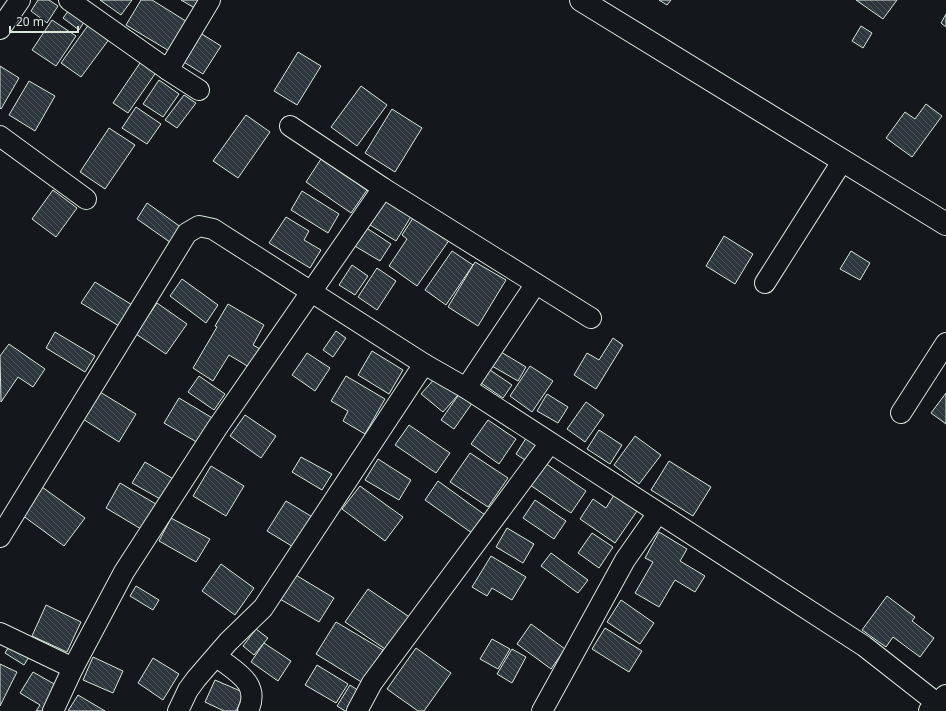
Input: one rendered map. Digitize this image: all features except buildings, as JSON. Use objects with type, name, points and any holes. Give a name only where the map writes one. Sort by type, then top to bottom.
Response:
[{"type":"street","points":[[0,29],[20,0]]},
{"type":"street","points":[[69,0],[168,70],[199,90]]},
{"type":"street","points":[[168,70],[210,0]]},
{"type":"street","points":[[581,0],[946,224]]},
{"type":"street","points":[[290,126],[383,188],[591,318]]},
{"type":"street","points":[[0,136],[86,199]]},
{"type":"street","points":[[765,284],[843,160]]},
{"type":"street","points":[[53,711],[73,668],[124,572],[217,428],[383,188]]},
{"type":"street","points":[[0,537],[187,232],[199,226],[212,229],[424,364],[466,388],[864,646],[938,704]]},
{"type":"street","points":[[466,388],[536,285]]},
{"type":"street","points":[[901,413],[946,343]]},
{"type":"street","points":[[178,711],[192,684],[217,657],[228,642],[263,608],[424,364]]},
{"type":"street","points":[[357,711],[372,683],[550,443]]},
{"type":"street","points":[[542,711],[625,560],[658,513]]},
{"type":"street","points":[[0,633],[73,668]]},
{"type":"street","points":[[217,657],[246,681],[251,689],[252,698],[248,711]]}]
